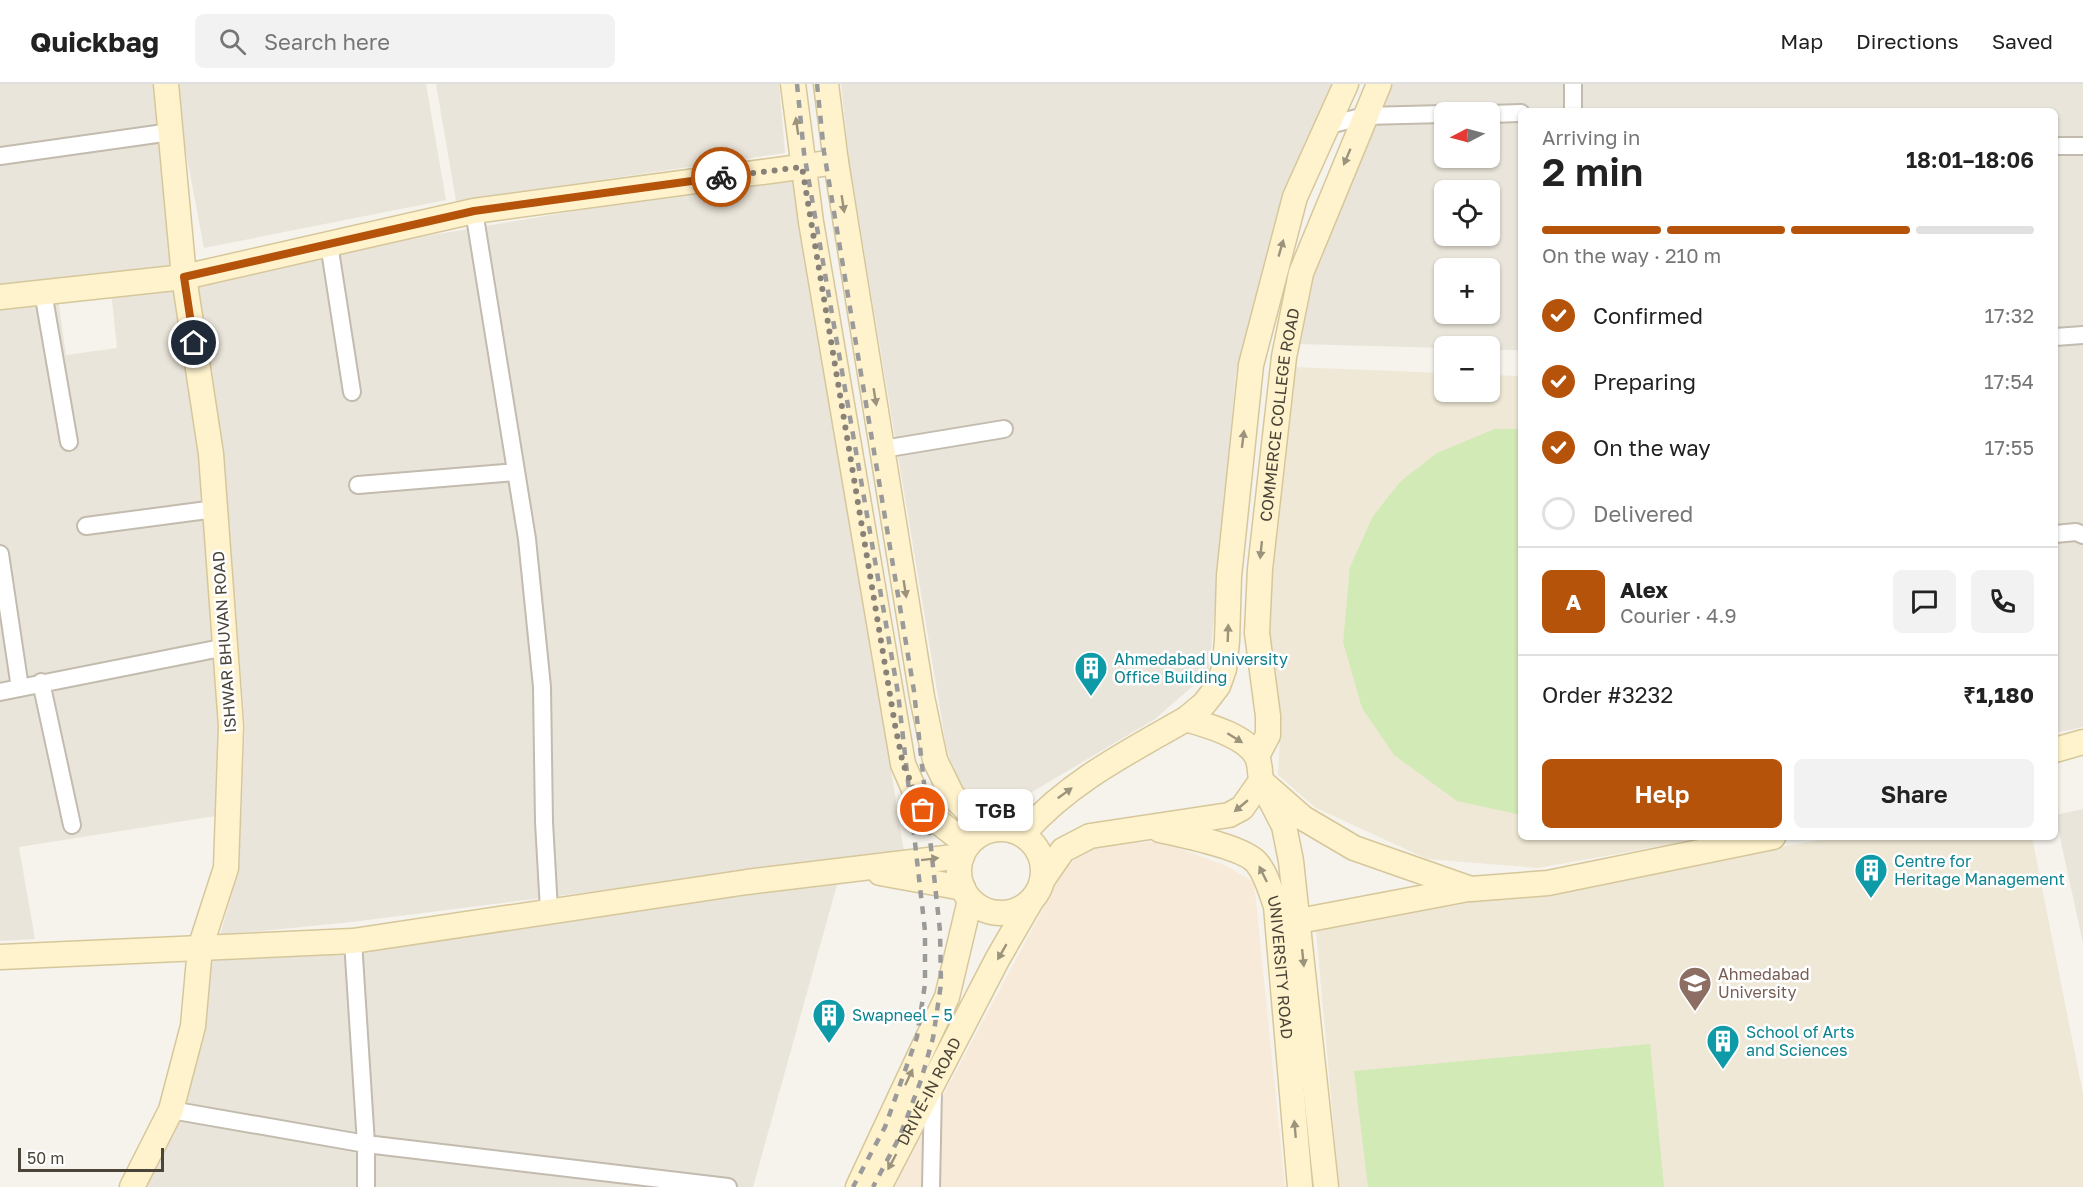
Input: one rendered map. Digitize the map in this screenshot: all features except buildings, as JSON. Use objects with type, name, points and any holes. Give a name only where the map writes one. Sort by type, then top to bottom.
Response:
[{"type":"street","name":"ISHWAR BHUVAN ROAD","points":[[132,1187],[171,1110],[193,1026],[200,948],[226,868],[231,726],[211,454],[184,277],[166,84]]},
{"type":"street","points":[[793,84],[802,167],[903,764],[923,810],[972,844]]},
{"type":"street","points":[[826,84],[836,162],[922,697],[935,759],[972,844]]},
{"type":"street","name":"COMMERCE COLLEGE ROAD","points":[[1023,834],[1046,808],[1067,791],[1186,719],[1218,686],[1224,669],[1227,641],[1230,565],[1251,365],[1295,197],[1325,126],[1346,84]]},
{"type":"street","name":"COMMERCE COLLEGE ROAD","points":[[1257,756],[1268,735],[1268,716],[1257,633],[1260,569],[1284,357],[1301,273],[1379,84]]},
{"type":"street","points":[[1573,84],[1573,108]]},
{"type":"street","points":[[1500,114],[1518,113]]},
{"type":"street","points":[[1325,126],[1365,116],[1434,114]]},
{"type":"street","points":[[0,156],[171,132]]},
{"type":"street","points":[[2058,146],[2083,146]]},
{"type":"street","points":[[0,297],[184,277],[474,211],[836,162]]},
{"type":"street","points":[[474,211],[527,539],[542,687],[544,822],[549,910]]},
{"type":"street","points":[[329,244],[352,392]]},
{"type":"street","points":[[43,292],[69,442]]},
{"type":"street","points":[[2058,337],[2083,335]]},
{"type":"street","points":[[883,449],[1004,429]]},
{"type":"street","points":[[358,485],[516,472]]},
{"type":"street","points":[[86,526],[215,509]]},
{"type":"street","points":[[2058,534],[2076,532],[2083,535]]},
{"type":"street","points":[[0,554],[20,688]]},
{"type":"street","points":[[0,692],[226,646]]},
{"type":"street","points":[[41,682],[72,825]]},
{"type":"street","points":[[1186,719],[1219,728],[1243,743],[1257,756]]},
{"type":"street","points":[[2058,749],[2083,742]]},
{"type":"street","name":"UNIVERSITY ROAD","points":[[1257,756],[1261,781],[1287,837],[1299,921],[1326,1187]]},
{"type":"street","points":[[972,844],[959,866],[967,894],[981,908],[1000,913],[1020,909],[1031,901],[1063,850],[1074,843],[1097,834],[1228,815],[1242,808],[1261,781],[1303,818],[1354,848],[1392,863],[1471,888]]},
{"type":"street","name":"UNIVERSITY ROAD","points":[[1150,827],[1221,845],[1256,861],[1265,877],[1276,906],[1300,1187]]},
{"type":"street","points":[[0,957],[353,941],[549,910],[857,868],[972,844],[1005,828],[1023,834],[1040,853],[1043,879]]},
{"type":"street","points":[[1299,921],[1471,888],[1548,883],[1758,840]]},
{"type":"street","points":[[857,868],[967,894]]},
{"type":"street","name":"DRIVE-IN ROAD","points":[[858,1187],[946,997],[967,894]]},
{"type":"street","name":"DRIVE-IN ROAD","points":[[879,1187],[998,958],[1031,901]]},
{"type":"street","points":[[353,941],[366,1144],[366,1187]]},
{"type":"street","points":[[931,1187],[933,1084]]},
{"type":"street","points":[[171,1110],[366,1144],[728,1187]]},
{"type":"shaded area","points":[[0,84],[158,84],[172,269],[0,288]]},
{"type":"shaded area","points":[[173,84],[426,84],[446,200],[204,248]]},
{"type":"shaded area","points":[[436,84],[779,84],[785,153],[456,201]]},
{"type":"shaded area","points":[[841,84],[1338,84],[1287,187],[1236,372],[1209,672],[1155,719],[1032,792],[964,793],[947,751],[849,160]]},
{"type":"shaded area","points":[[1392,84],[2083,84],[2083,727],[2058,732],[2058,108],[1518,108],[1518,350],[1500,350],[1500,336],[1434,336],[1434,348],[1298,344],[1309,280]]},
{"type":"shaded area","points":[[797,174],[904,852],[352,922],[220,935],[239,870],[245,725],[222,449],[198,283],[354,248]]},
{"type":"shaded area","points":[[178,285],[202,457],[222,722],[222,815],[19,847],[35,939],[0,941],[0,306],[58,299],[66,355],[117,348],[111,291]]},
{"type":"shaded area","points":[[1292,367],[1434,373],[1434,402],[1500,402],[1500,375],[1518,376],[1518,840],[1694,840],[1538,868],[1427,859],[1316,808],[1278,775],[1280,736],[1277,688],[1268,634],[1271,571]]},
{"type":"shaded area","points":[[2083,809],[2083,943],[2058,829],[2058,814]]},
{"type":"shaded area","name":"Ahmedabad University","points":[[1820,840],[2033,840],[2083,1094],[2083,1187],[1339,1187],[1316,930]]},
{"type":"shaded area","points":[[1158,841],[1224,865],[1254,882],[1285,1187],[894,1187],[1065,868],[1090,847]]},
{"type":"shaded area","points":[[838,881],[753,1187],[144,1187],[179,1116],[205,1027],[212,960]]},
{"type":"green space","points":[[1495,429],[1518,429],[1518,814],[1457,801],[1394,755],[1362,708],[1343,642],[1350,567],[1373,516],[1401,481],[1437,453]]},
{"type":"green space","points":[[1650,1044],[1664,1187],[1368,1187],[1354,1071]]},
{"type":"railway","points":[[797,84],[804,153],[898,693],[925,931],[925,984],[917,1037],[885,1127],[853,1187]]},
{"type":"railway","points":[[817,84],[824,152],[914,691],[940,931],[941,984],[933,1038],[921,1080],[900,1136],[873,1187]]},
{"type":"way so far","points":[[721,177],[802,167],[895,725],[903,764],[923,810]]},
{"type":"place","name":"Ahmedabad University Office Building","points":[[1091,697]]},
{"type":"place","name":"TGB","points":[[923,810]]},
{"type":"place","name":"Centre for Heritage Management","points":[[1871,899]]},
{"type":"place","name":"Ahmedabad University","points":[[1695,1012]]},
{"type":"place","name":"Swapneel – 5","points":[[829,1044]]},
{"type":"place","name":"School of Arts and Sciences","points":[[1723,1070]]},
{"type":"route","points":[[194,343],[184,277],[474,211],[721,177]]}]
